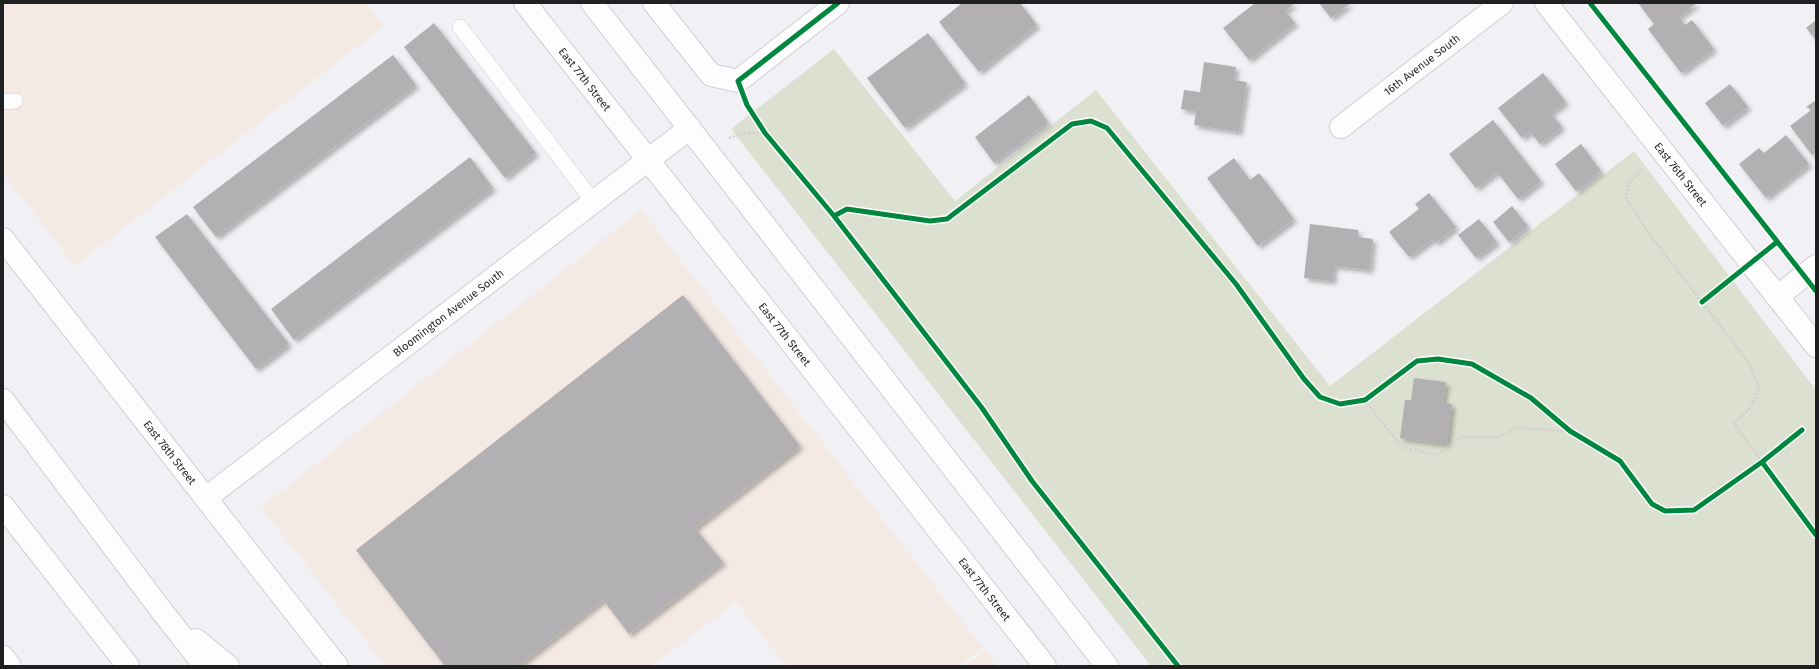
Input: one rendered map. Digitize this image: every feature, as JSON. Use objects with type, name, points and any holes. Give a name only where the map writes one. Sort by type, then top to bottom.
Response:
[{"type":"main road","name":"East 77th Street","points":[[524,3],[1041,664]]},
{"type":"main road","points":[[592,3],[1107,666]]},
{"type":"main road","points":[[654,3],[711,75],[738,81],[838,3]]},
{"type":"main road","name":"16th Avenue South","points":[[1341,127],[1502,3]]},
{"type":"main road","name":"East 76th Street","points":[[1546,3],[1816,346]]},
{"type":"main road","name":"Bloomington Avenue South","points":[[206,498],[647,159],[690,128]]},
{"type":"main road","name":"East 78th Street","points":[[3,239],[337,666]]},
{"type":"main road","points":[[1777,297],[1816,266]]},
{"type":"main road","points":[[3,400],[205,666]]},
{"type":"main road","points":[[3,506],[128,666]]},
{"type":"main road","points":[[161,610],[228,666]]},
{"type":"main road","points":[[3,657],[10,666]]},
{"type":"lane","points":[[460,27],[593,201]]},
{"type":"path","points":[[762,127],[770,139]]},
{"type":"path","points":[[726,139],[744,133],[765,133]]},
{"type":"path","points":[[1642,170],[1628,184],[1626,198],[1647,231],[1749,363],[1759,388],[1751,407],[1734,423],[1767,468]]},
{"type":"path","points":[[1359,401],[1365,400],[1371,396]]},
{"type":"path","points":[[1365,400],[1402,447],[1437,455],[1461,437],[1500,437],[1514,428],[1570,431]]},
{"type":"path","points":[[1564,426],[1576,435]]},
{"type":"path","points":[[1756,466],[1768,457]]},
{"type":"shaded area","points":[[3,3],[366,3],[384,26],[75,266],[3,173]]},
{"type":"shaded area","points":[[641,210],[983,648],[959,666],[786,666],[736,602],[651,666],[385,666],[261,507]]},
{"type":"shaded area","points":[[985,650],[997,666],[965,666]]},
{"type":"green space","points":[[834,49],[955,201],[1096,90],[1330,386],[1634,151],[1816,390],[1816,666],[1151,666],[731,129]]},
{"type":"building","points":[[962,3],[1020,3],[1037,25],[979,72],[939,22]]},
{"type":"building","points":[[1255,3],[1295,3],[1285,11],[1295,23],[1249,60],[1223,28]]},
{"type":"building","points":[[1319,3],[1351,3],[1331,18]]},
{"type":"building","points":[[1638,3],[1697,3],[1679,17],[1685,25],[1692,20],[1714,49],[1681,73],[1648,29],[1654,24]]},
{"type":"building","points":[[1816,20],[1816,40],[1806,28]]},
{"type":"building","points":[[434,23],[536,153],[505,178],[404,47]]},
{"type":"building","points":[[928,33],[965,83],[905,128],[867,78]]},
{"type":"building","points":[[393,55],[416,85],[216,237],[193,207]]},
{"type":"building","points":[[1204,62],[1236,67],[1234,80],[1247,82],[1239,132],[1194,125],[1196,112],[1181,109],[1184,90],[1200,92]]},
{"type":"building","points":[[1543,73],[1566,102],[1551,113],[1562,127],[1540,144],[1530,132],[1522,138],[1498,108]]},
{"type":"building","points":[[1730,84],[1748,107],[1723,126],[1705,103]]},
{"type":"building","points":[[1029,95],[1048,122],[994,163],[975,137]]},
{"type":"building","points":[[1816,100],[1816,152],[1812,155],[1790,126],[1811,110],[1806,107]]},
{"type":"building","points":[[1493,120],[1541,181],[1518,199],[1497,172],[1476,188],[1449,154]]},
{"type":"building","points":[[1786,135],[1809,164],[1766,198],[1739,164],[1759,148],[1764,153]]},
{"type":"building","points":[[1581,144],[1601,171],[1576,191],[1555,164]]},
{"type":"building","points":[[470,157],[493,188],[294,340],[271,309]]},
{"type":"building","points":[[1234,158],[1250,180],[1259,173],[1294,219],[1258,246],[1207,178]]},
{"type":"building","points":[[1429,193],[1456,227],[1436,243],[1433,239],[1409,257],[1389,232],[1419,209],[1415,204]]},
{"type":"building","points":[[1512,206],[1528,226],[1509,242],[1493,222]]},
{"type":"building","points":[[187,214],[289,344],[256,369],[155,237]]},
{"type":"building","points":[[1479,219],[1497,242],[1476,258],[1458,235]]},
{"type":"building","points":[[1310,224],[1358,230],[1358,237],[1373,239],[1370,270],[1334,266],[1333,281],[1304,278]]},
{"type":"building","points":[[683,295],[800,446],[695,528],[723,562],[629,634],[603,600],[518,666],[445,666],[356,550]]},
{"type":"building","points":[[1414,378],[1446,382],[1443,403],[1452,404],[1447,444],[1400,438],[1405,400],[1411,400]]},
{"type":"cycle path","points":[[838,3],[738,81],[747,105],[765,133],[834,216],[982,408],[1032,481],[1178,666]]},
{"type":"cycle path","points":[[1590,3],[1816,291]]},
{"type":"cycle path","points":[[834,216],[847,209],[930,221],[947,219],[1072,124],[1091,121],[1107,128],[1236,284],[1304,379],[1320,397],[1340,404],[1365,400],[1417,361],[1438,359],[1472,364],[1531,398],[1570,431],[1620,461],[1652,504],[1665,511],[1694,510],[1762,462],[1802,430]]},
{"type":"cycle path","points":[[1702,302],[1777,242]]},
{"type":"cycle path","points":[[1762,462],[1816,535]]}]
